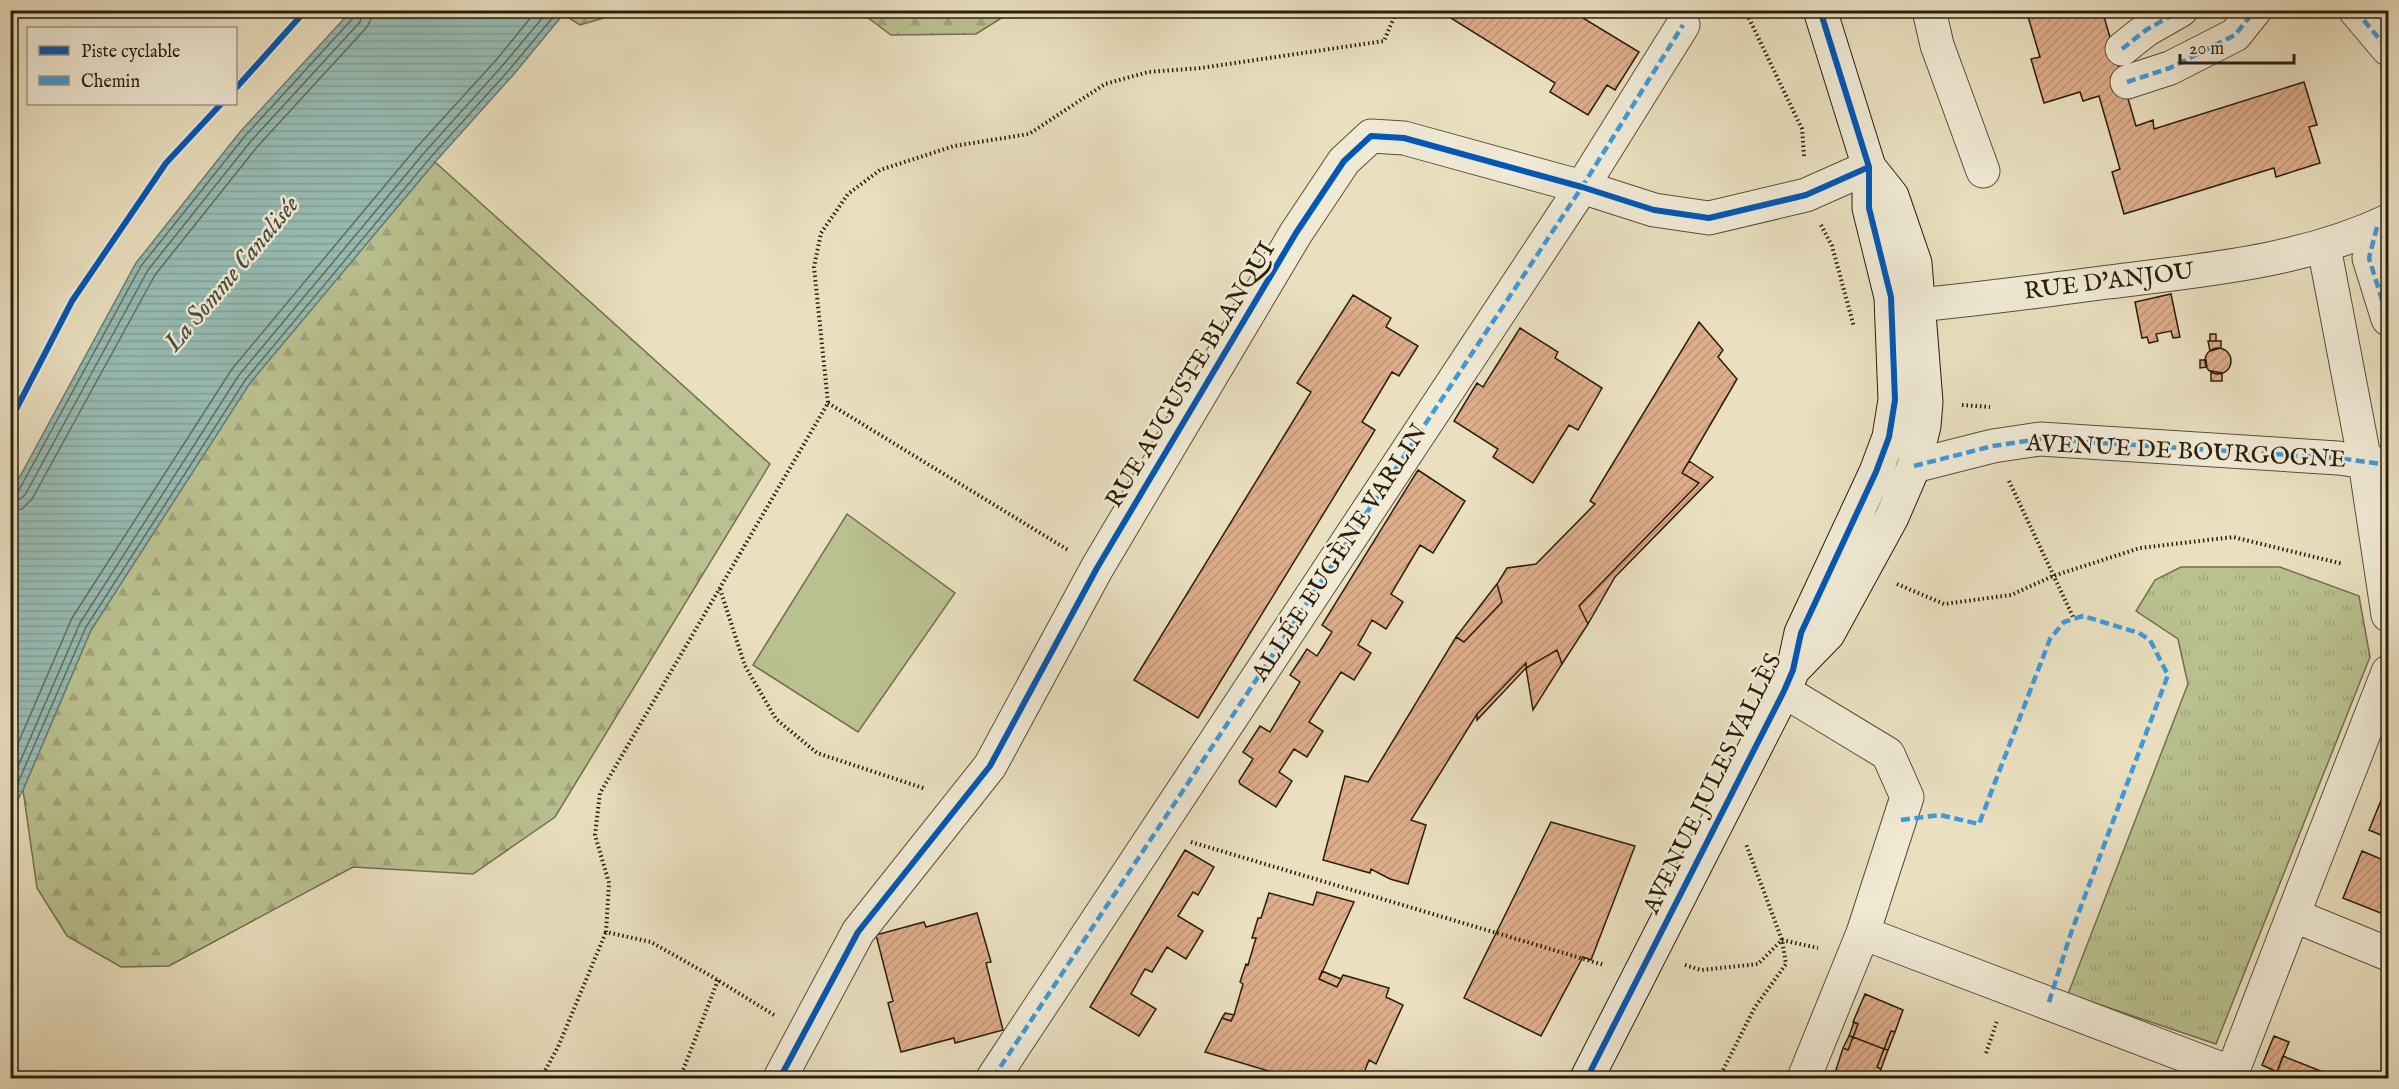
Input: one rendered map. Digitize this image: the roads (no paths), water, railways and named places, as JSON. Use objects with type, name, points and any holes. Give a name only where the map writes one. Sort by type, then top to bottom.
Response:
[{"type":"street","points":[[1820,10],[1869,167],[1869,208],[1877,235],[1906,306],[1910,401]]},
{"type":"street","points":[[1929,10],[1937,45],[1983,171]]},
{"type":"street","points":[[2122,49],[2146,30],[2181,10]]},
{"type":"street","points":[[2127,82],[2170,68],[2235,34],[2254,10]]},
{"type":"street","points":[[2355,10],[2388,49]]},
{"type":"street","name":"ALLÉE EUGÈNE VARLIN","points":[[993,1078],[1582,187],[1683,25]]},
{"type":"street","name":"RUE AUGUSTE BLANQUI","points":[[780,1078],[858,932],[990,766],[1097,568],[1305,219],[1344,161],[1371,136],[1404,138],[1582,187],[1654,210],[1709,218],[1806,195],[1869,167]]},
{"type":"street","points":[[2382,224],[2369,258],[2388,318]]},
{"type":"street","name":"RUE D'ANJOU","points":[[1906,306],[2240,266],[2324,247],[2382,224]]},
{"type":"street","points":[[2324,247],[2377,464],[2383,575],[2388,615]]},
{"type":"street","name":"AVENUE JULES VALLÈS","points":[[1789,680],[1828,634],[1892,517],[1919,450],[1910,401]]},
{"type":"street","name":"AVENUE JULES VALLÈS","points":[[1587,1078],[1789,680],[1801,633],[1876,472],[1889,437],[1910,401]]},
{"type":"street","name":"AVENUE DE BOURGOGNE","points":[[1914,466],[1993,446],[2040,439],[2338,458],[2377,464]]},
{"type":"street","points":[[1863,933],[2231,1076],[2388,672]]},
{"type":"street","points":[[1789,680],[1888,754],[1907,797],[1863,933],[1804,1078]]},
{"type":"street","points":[[2293,915],[2388,954]]},
{"type":"water","name":"La Somme Canalisée","points":[[352,10],[566,11],[514,74],[435,162],[250,383],[91,630],[11,813],[11,493],[136,263],[240,132]]}]
